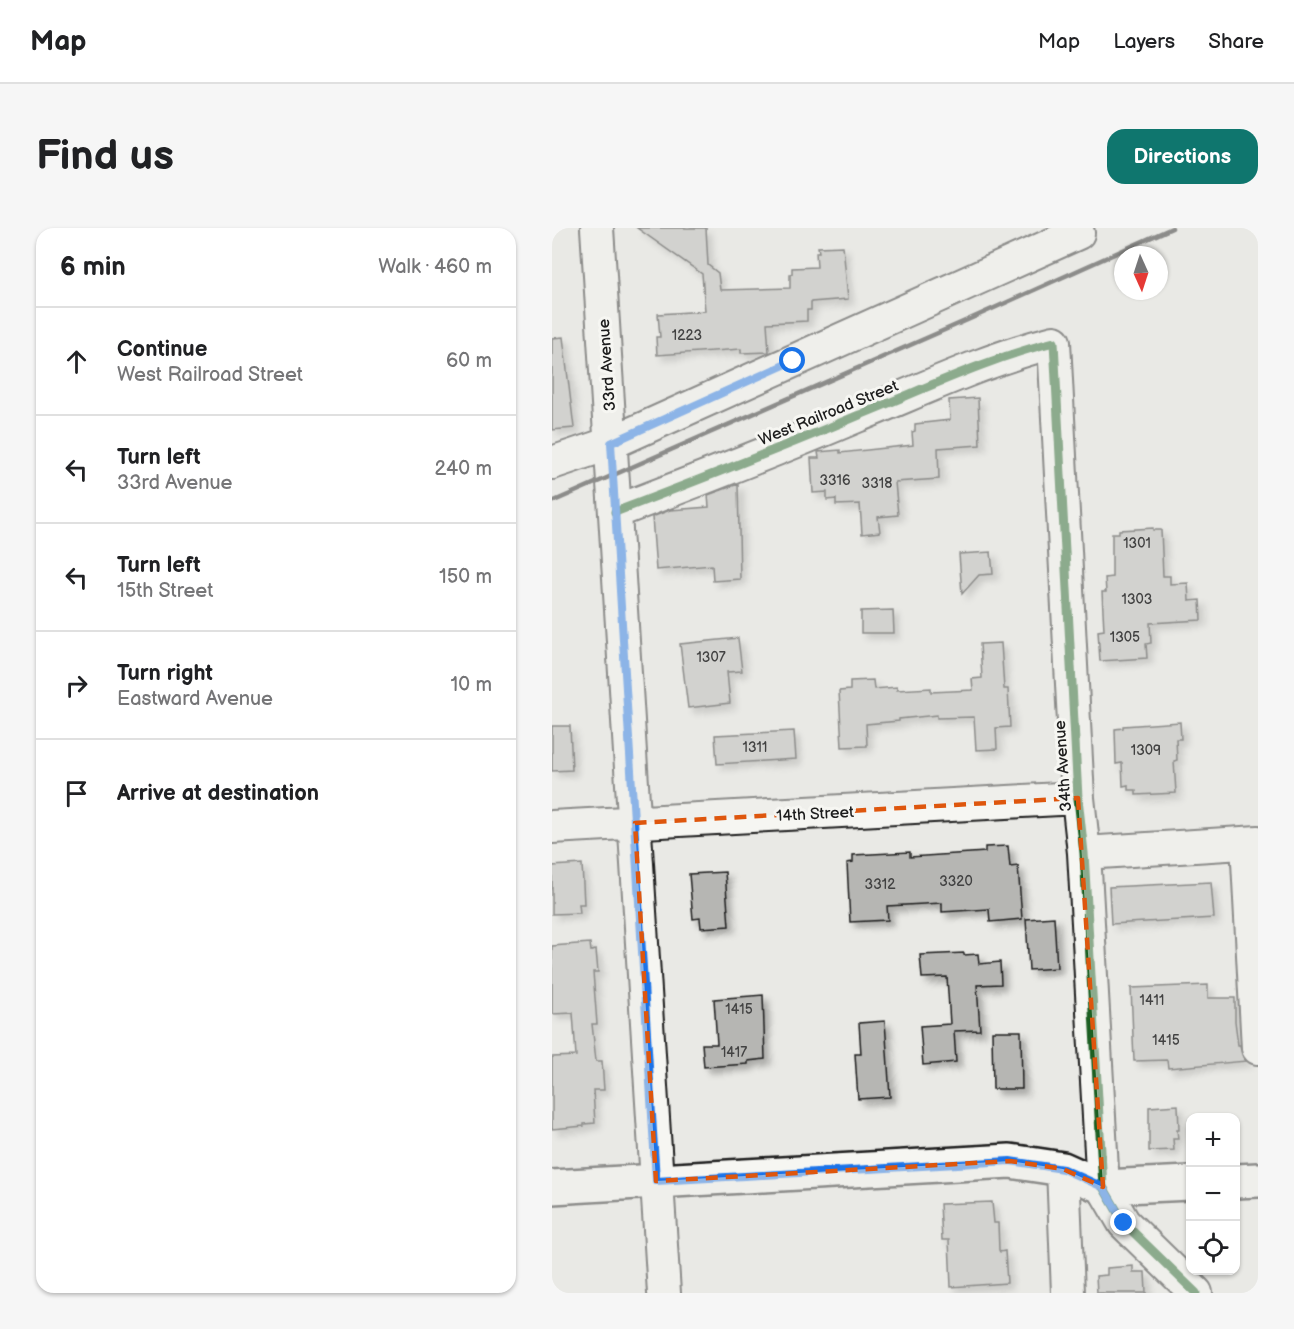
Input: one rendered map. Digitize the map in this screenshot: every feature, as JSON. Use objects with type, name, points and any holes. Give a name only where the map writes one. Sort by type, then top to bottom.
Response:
[{"type":"main road","points":[[552,1186],[1010,1161],[1063,1169],[1103,1187],[1186,1183]]},
{"type":"main road","points":[[1240,1181],[1258,1179]]},
{"type":"street","name":"33rd Avenue","points":[[597,228],[664,1293]]},
{"type":"street","points":[[552,463],[611,443],[1078,233]]},
{"type":"street","name":"West Railroad Street","points":[[615,512],[790,444],[979,366],[1022,350],[1054,342]]},
{"type":"street","name":"34th Avenue","points":[[1054,342],[1078,798],[1084,853],[1103,1187]]},
{"type":"street","name":"14th Street","points":[[552,827],[1078,798]]},
{"type":"street","points":[[1084,853],[1252,842],[1258,1048]]},
{"type":"street","points":[[1063,1169],[1068,1293]]},
{"type":"street","points":[[1103,1187],[1124,1223],[1196,1293]]},
{"type":"highlighted area","points":[[1078,798],[1103,1187],[1063,1169],[1010,1161],[656,1181],[635,823]]},
{"type":"building","points":[[637,228],[706,228],[708,265],[718,273],[720,290],[790,288],[792,268],[817,267],[818,247],[843,246],[848,299],[811,302],[811,310],[807,310],[807,321],[767,323],[769,352],[741,353],[741,349],[657,355],[656,337],[660,337],[658,314],[705,311],[702,274]]},
{"type":"building","points":[[563,337],[574,428],[552,430],[552,338]]},
{"type":"building","points":[[978,398],[980,445],[938,448],[939,479],[895,482],[898,515],[878,517],[880,532],[862,534],[860,504],[836,505],[836,499],[827,500],[827,492],[813,493],[811,458],[819,458],[818,452],[840,450],[840,453],[913,445],[912,432],[915,431],[915,424],[950,420],[949,400]]},
{"type":"building","points":[[738,484],[740,579],[713,581],[712,565],[656,570],[652,517],[670,510],[709,507],[708,495]]},
{"type":"building","points":[[1153,528],[1153,530],[1161,530],[1163,576],[1170,576],[1170,584],[1188,583],[1189,601],[1200,600],[1201,620],[1150,623],[1151,643],[1146,644],[1147,658],[1100,661],[1098,631],[1104,630],[1102,592],[1106,592],[1105,578],[1112,577],[1112,533],[1119,533],[1119,530]]},
{"type":"building","points":[[991,552],[993,574],[979,575],[962,594],[959,554]]},
{"type":"building","points":[[893,610],[894,633],[861,633],[861,611]]},
{"type":"building","points":[[738,638],[742,671],[727,672],[730,703],[688,708],[680,644]]},
{"type":"building","points":[[1001,643],[1004,689],[1008,689],[1010,727],[996,728],[997,749],[976,750],[974,717],[937,718],[937,715],[866,724],[867,746],[842,747],[839,691],[850,690],[850,681],[873,680],[874,689],[931,688],[931,692],[973,690],[972,679],[982,678],[980,644]]},
{"type":"building","points":[[1180,722],[1181,739],[1176,739],[1177,760],[1174,761],[1176,793],[1136,795],[1136,790],[1128,790],[1128,785],[1123,786],[1122,763],[1116,764],[1115,729],[1123,728],[1123,726]]},
{"type":"building","points":[[552,726],[570,726],[572,770],[552,771]]},
{"type":"building","points":[[794,731],[796,759],[717,764],[715,735]]},
{"type":"building","points":[[1008,846],[1010,867],[1018,866],[1022,919],[990,922],[989,909],[942,912],[942,903],[887,906],[888,920],[850,922],[847,863],[853,862],[853,855],[910,852],[910,857],[985,852],[985,847]]},
{"type":"building","points":[[582,864],[584,904],[579,904],[580,913],[552,914],[552,866]]},
{"type":"building","points":[[725,872],[729,926],[701,928],[700,918],[693,919],[689,874]]},
{"type":"building","points":[[1211,882],[1214,918],[1111,924],[1109,887]]},
{"type":"building","points":[[1054,917],[1057,968],[1029,970],[1026,919]]},
{"type":"building","points":[[590,943],[591,951],[596,950],[598,972],[593,972],[597,1024],[592,1024],[596,1061],[602,1061],[604,1090],[593,1090],[595,1123],[552,1129],[552,1057],[576,1056],[573,1013],[552,1014],[552,946]]},
{"type":"building","points":[[964,953],[964,955],[978,954],[979,964],[1000,962],[1001,984],[977,985],[980,1030],[954,1031],[956,1062],[923,1065],[920,1026],[950,1024],[947,977],[922,978],[920,955]]},
{"type":"building","points":[[1208,985],[1208,998],[1235,998],[1238,1045],[1247,1061],[1168,1068],[1167,1060],[1134,1061],[1131,988]]},
{"type":"building","points":[[763,995],[765,1059],[748,1061],[748,1064],[704,1067],[702,1044],[717,1044],[714,999]]},
{"type":"building","points":[[885,1021],[890,1097],[858,1099],[855,1054],[861,1054],[859,1023]]},
{"type":"building","points":[[992,1031],[1021,1031],[1022,1089],[993,1089]]},
{"type":"building","points":[[1178,1105],[1179,1130],[1177,1130],[1178,1139],[1173,1139],[1174,1150],[1149,1151],[1149,1107]]},
{"type":"building","points":[[992,1202],[994,1223],[998,1223],[999,1250],[1000,1252],[1005,1251],[1007,1283],[951,1287],[949,1240],[942,1240],[940,1204]]},
{"type":"building","points":[[1133,1266],[1133,1272],[1145,1272],[1146,1293],[1097,1293],[1096,1276],[1107,1275],[1107,1268]]},
{"type":"railway","points":[[552,502],[1172,228]]},
{"type":"cycle path","points":[[615,512],[767,453],[979,366],[1054,342],[1078,798],[1084,853],[1103,1187],[1124,1223],[1196,1293]]},
{"type":"route","points":[[793,361],[611,443],[656,1181],[1010,1161],[1063,1169],[1103,1187],[1124,1223]]}]
